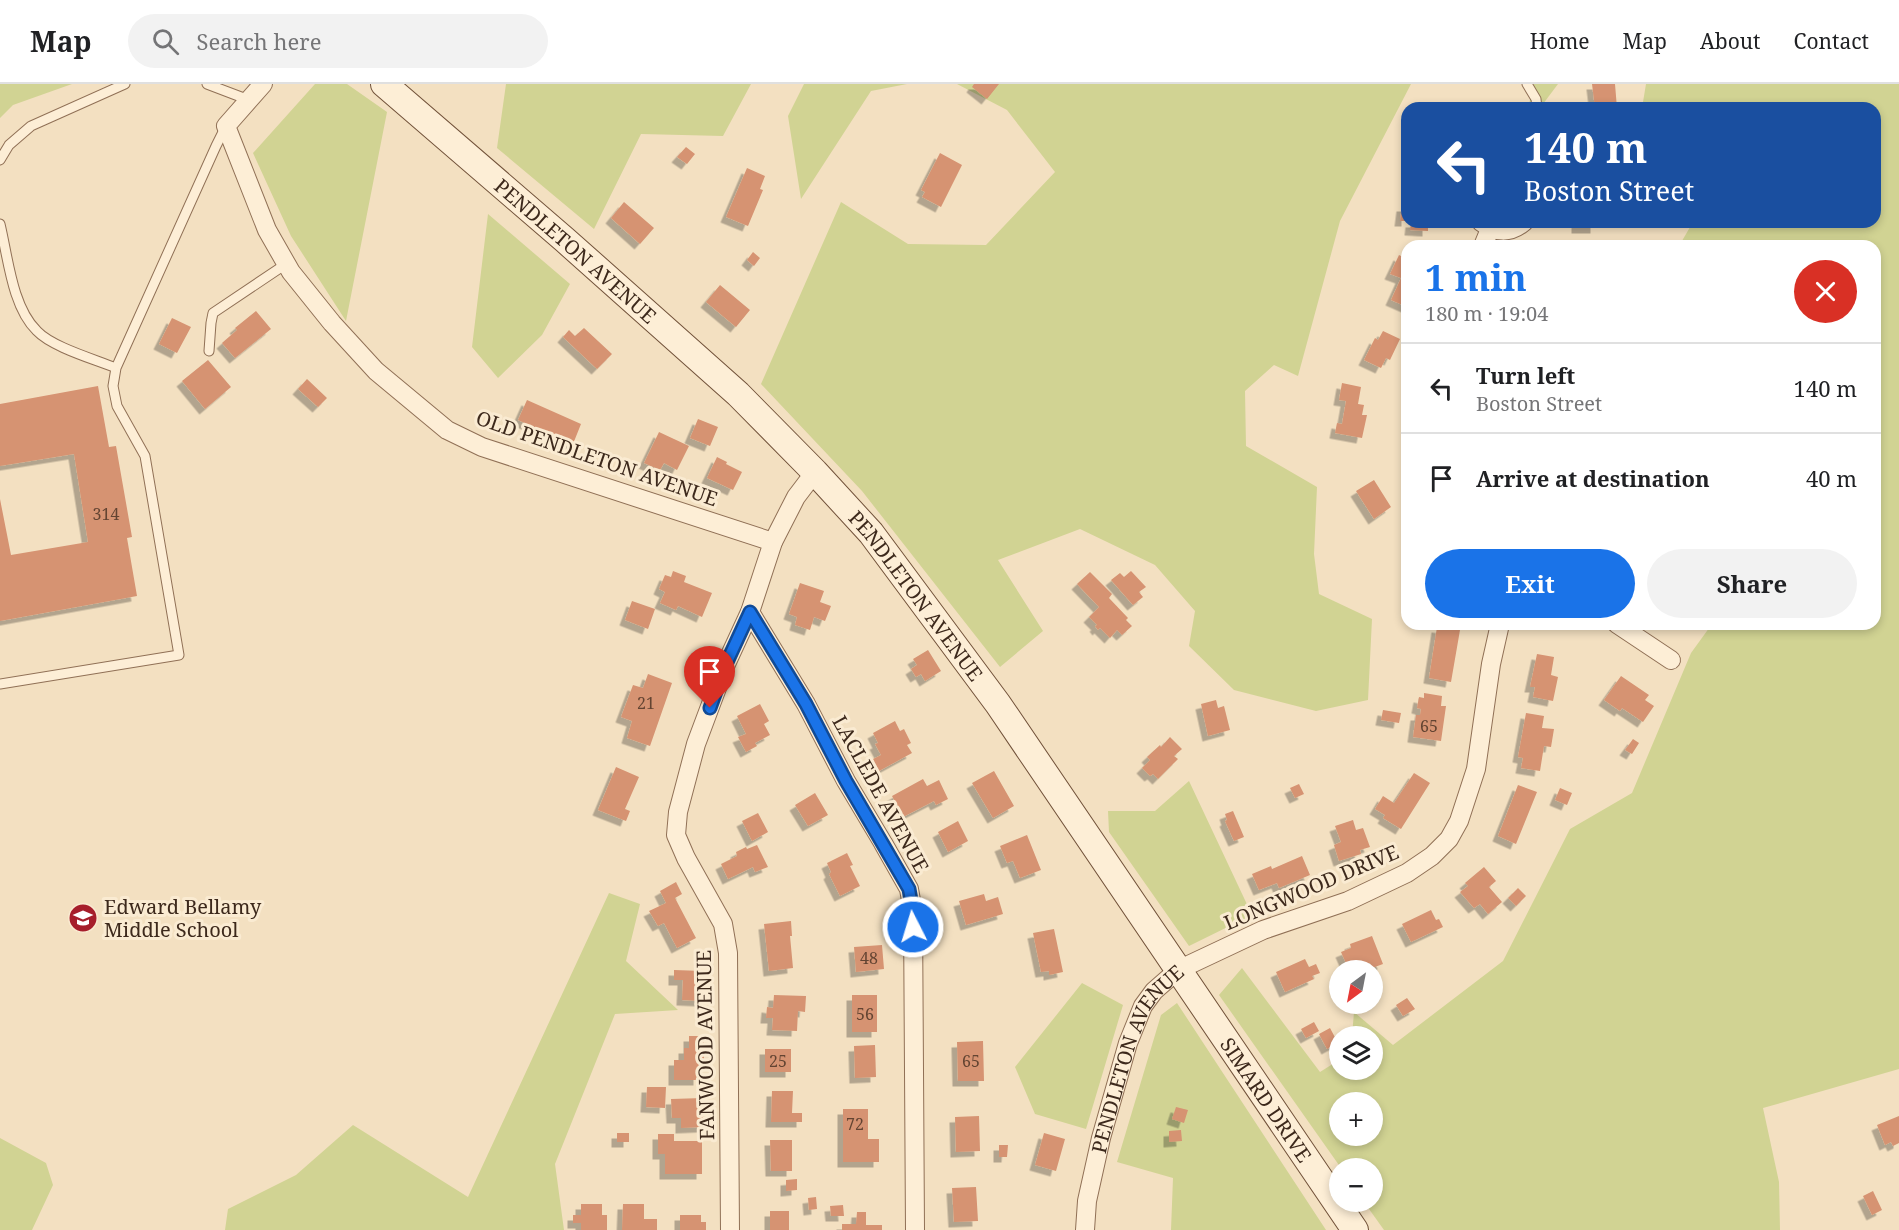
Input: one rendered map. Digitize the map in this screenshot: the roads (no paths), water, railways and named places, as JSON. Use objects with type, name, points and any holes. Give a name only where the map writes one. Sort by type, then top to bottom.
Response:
[{"type":"street","points":[[226,126],[263,84]]},
{"type":"street","name":"PENDLETON AVENUE","points":[[384,84],[730,386],[815,472],[871,533],[998,704],[1178,970],[1154,991],[1143,1006],[1128,1043],[1101,1138],[1087,1201],[1085,1230]]},
{"type":"street","name":"OLD PENDLETON AVENUE","points":[[226,126],[267,230],[286,264],[332,322],[376,371],[447,430],[482,447],[690,513],[773,542]]},
{"type":"street","points":[[1493,228],[1509,231],[1514,228]]},
{"type":"street","points":[[750,612],[773,542],[796,497],[815,472]]},
{"type":"street","name":"FANWOOD AVENUE","points":[[730,1230],[728,953],[723,924],[676,836],[678,812],[696,744],[726,664],[750,612]]},
{"type":"street","name":"LACLEDE AVENUE","points":[[750,612],[806,704],[846,781],[909,889],[913,912],[915,1230]]},
{"type":"street","name":"LONGWOOD DRIVE","points":[[1178,970],[1263,930],[1348,900],[1407,873],[1432,856],[1449,839],[1459,821],[1476,769],[1491,664],[1499,630]]},
{"type":"street","points":[[1626,630],[1671,660]]},
{"type":"street","name":"SIMARD DRIVE","points":[[1178,970],[1355,1230]]},
{"type":"lane","points":[[0,160],[9,145],[31,126],[125,84]]},
{"type":"lane","points":[[207,84],[249,100]]},
{"type":"lane","points":[[1527,84],[1536,102]]},
{"type":"lane","points":[[0,684],[179,655],[145,456],[117,406],[113,386],[116,368],[226,126]]},
{"type":"lane","points":[[0,224],[18,303],[37,331],[52,342],[116,368]]},
{"type":"lane","points":[[209,351],[213,313],[286,264]]},
{"type":"place","name":"Edward Bellamy Middle School","points":[[83,918]]}]
